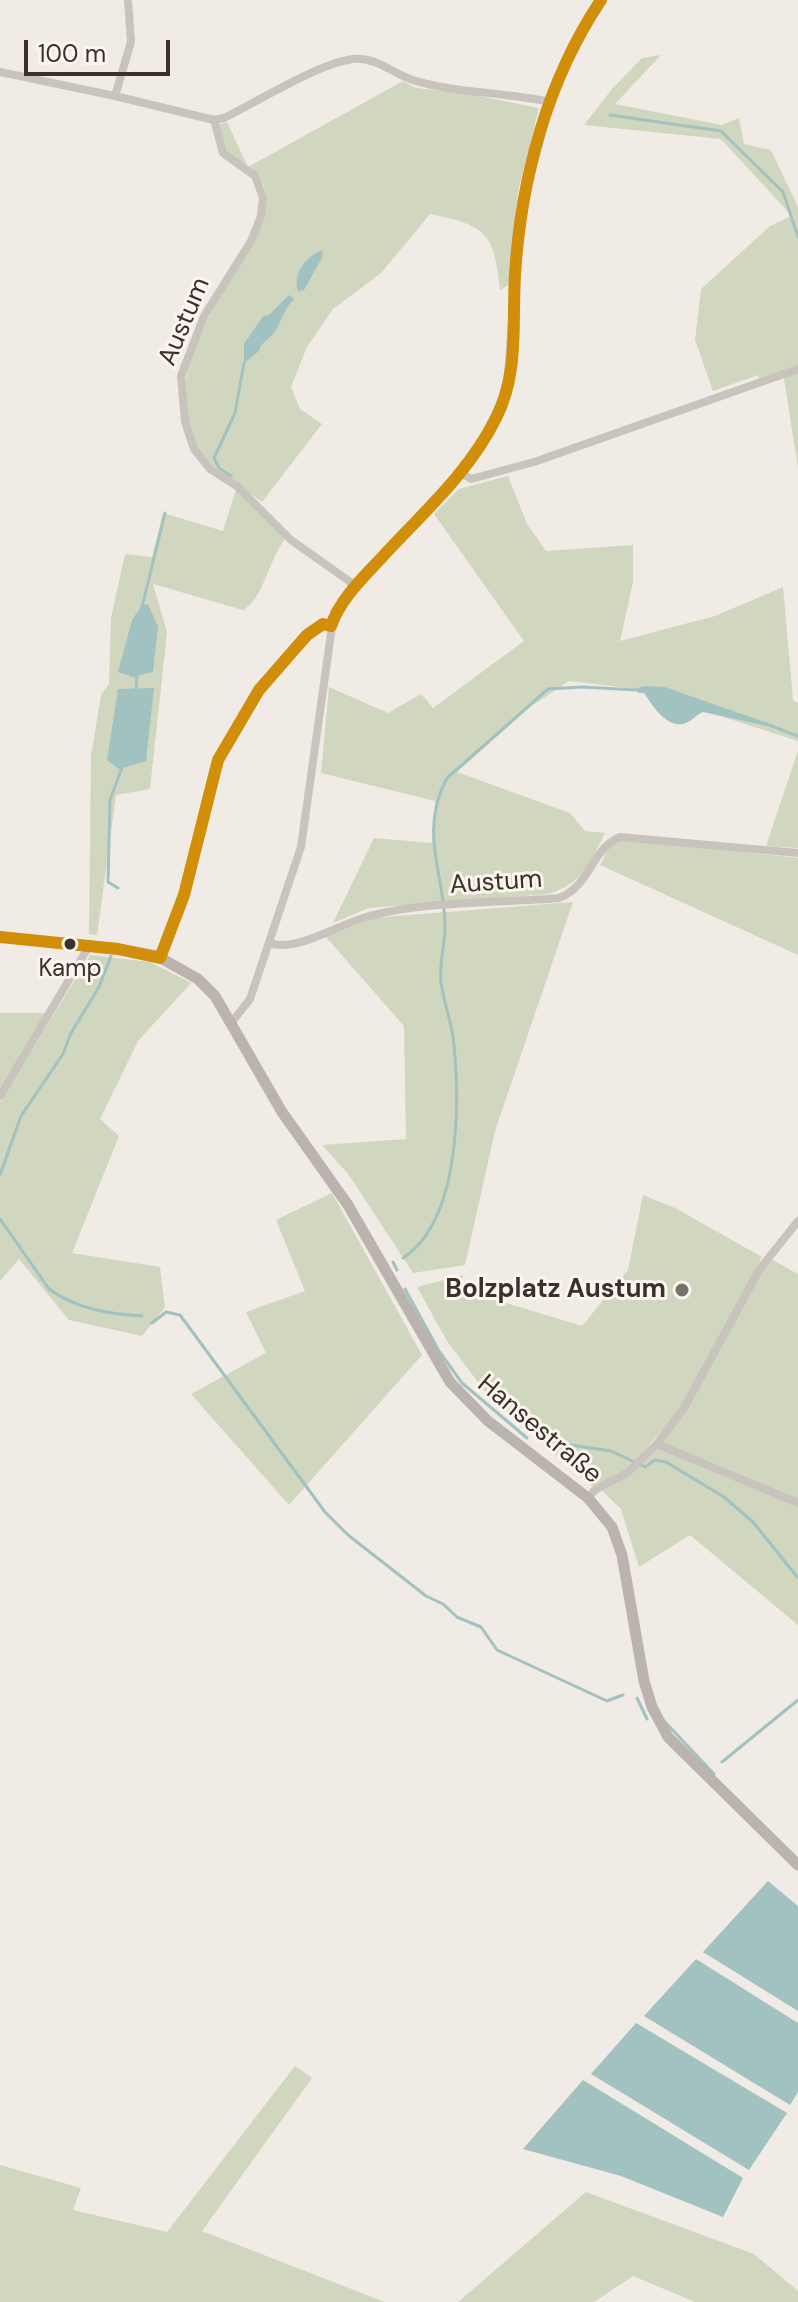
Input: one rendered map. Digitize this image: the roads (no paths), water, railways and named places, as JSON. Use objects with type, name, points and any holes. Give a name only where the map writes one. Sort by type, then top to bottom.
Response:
[{"type":"street","points":[[115,96],[131,42],[128,0]]},
{"type":"street","points":[[232,1022],[246,1008],[301,847],[334,612],[460,472],[482,442],[507,390],[518,236],[550,102],[578,37],[601,0]]},
{"type":"street","points":[[0,72],[214,120],[350,59],[375,60],[407,78],[431,85],[505,92],[550,102]]},
{"type":"street","name":"Austum","points":[[214,120],[223,153],[255,176],[263,198],[261,216],[251,241],[204,316],[181,376],[185,422],[194,449],[210,469],[238,487],[291,540],[356,586]]},
{"type":"street","points":[[460,472],[471,479],[534,462],[798,369]]},
{"type":"street","points":[[160,958],[184,895],[218,760],[259,690],[307,635],[323,624],[331,626]]},
{"type":"street","name":"Austum","points":[[270,943],[278,946],[302,940],[382,913],[559,898],[578,888],[608,842],[620,837],[798,853]]},
{"type":"street","name":"Hansestraße","points":[[0,937],[89,946],[160,958],[198,979],[232,1022],[282,1112],[348,1205],[450,1382],[488,1421],[603,1513],[618,1539],[644,1681],[659,1723],[683,1755],[798,1865]]},
{"type":"street","points":[[0,1096],[89,946]]},
{"type":"street","points":[[588,1498],[595,1490],[627,1473],[657,1444],[692,1395],[759,1270],[798,1221]]},
{"type":"street","points":[[657,1444],[798,1503]]},
{"type":"water","points":[[322,250],[323,256],[304,290],[298,291],[297,278],[302,266]]},
{"type":"water","points":[[289,295],[294,299],[275,332],[244,363],[244,344],[263,316],[269,315]]},
{"type":"water","points":[[148,604],[158,627],[153,672],[133,677],[118,672],[132,620],[142,605]]},
{"type":"water","points":[[665,687],[768,723],[767,726],[703,712],[686,723],[673,723],[661,715],[644,693],[638,693],[637,688]]},
{"type":"water","points":[[154,688],[146,761],[119,769],[107,760],[118,689]]},
{"type":"water","points":[[768,1881],[798,1906],[798,2011],[703,1952]]},
{"type":"water","points":[[696,1959],[798,2023],[798,2092],[790,2105],[644,2016]]},
{"type":"water","points":[[636,2023],[787,2113],[749,2170],[591,2074]]},
{"type":"water","points":[[583,2080],[743,2178],[723,2217],[621,2176],[523,2149]]},
{"type":"waterway","points":[[610,115],[721,131],[783,192],[798,237]]},
{"type":"waterway","points":[[231,476],[219,468],[214,458],[235,413],[244,363]]},
{"type":"waterway","points":[[142,607],[165,513]]},
{"type":"waterway","points":[[136,690],[137,674]]},
{"type":"waterway","points":[[403,1258],[422,1240],[437,1216],[447,1187],[456,1124],[453,1036],[441,975],[444,908],[434,835],[434,817],[447,778],[548,689],[637,690]]},
{"type":"waterway","points":[[764,723],[798,736]]},
{"type":"waterway","points":[[118,888],[108,882],[110,800],[123,765]]},
{"type":"waterway","points":[[0,1175],[21,1116],[63,1054],[71,1033],[99,987],[111,956]]},
{"type":"waterway","points":[[0,1219],[49,1289],[59,1296],[94,1309],[142,1316]]},
{"type":"waterway","points":[[393,1262],[397,1270]]},
{"type":"waterway","points":[[405,1289],[439,1351],[462,1383],[527,1438]]},
{"type":"waterway","points":[[152,1323],[166,1312],[180,1315],[325,1512],[348,1535],[426,1596],[443,1604],[457,1617],[481,1627],[497,1650],[607,1701],[623,1695]]},
{"type":"waterway","points":[[544,1441],[611,1451],[645,1467],[655,1460],[666,1462],[724,1497],[753,1522],[798,1578]]},
{"type":"waterway","points":[[637,1698],[647,1719]]},
{"type":"waterway","points":[[722,1762],[798,1700]]},
{"type":"waterway","points":[[665,1722],[714,1774]]},
{"type":"place","name":"Kamp","points":[[70,944]]},
{"type":"place","name":"Bolzplatz Austum","points":[[682,1290]]}]
